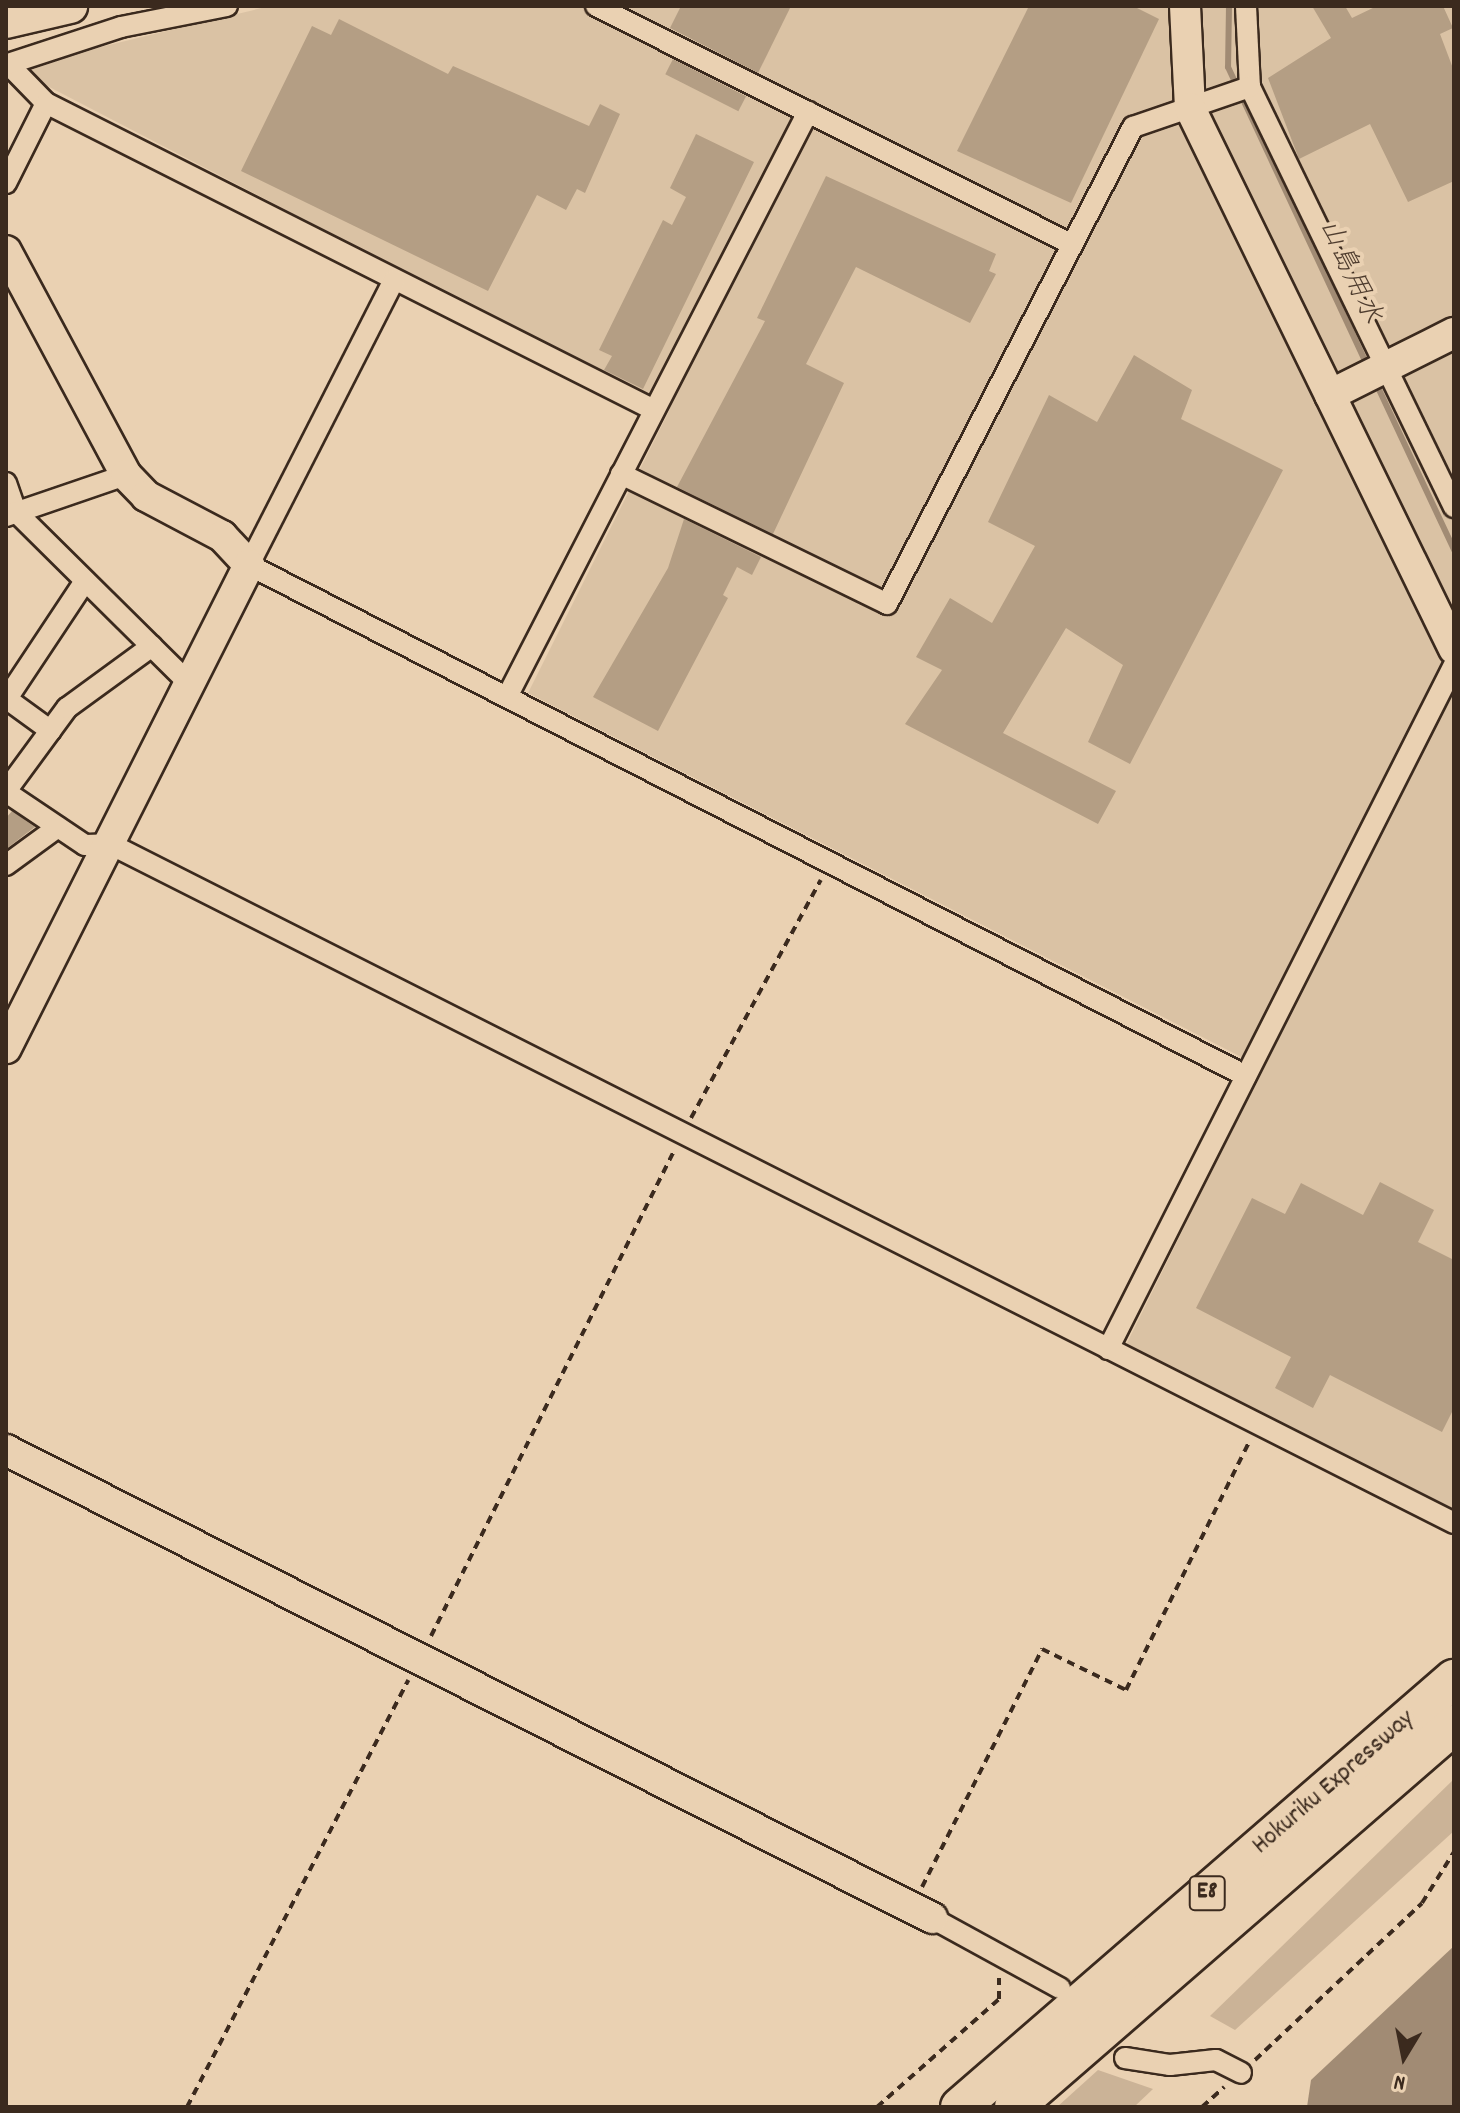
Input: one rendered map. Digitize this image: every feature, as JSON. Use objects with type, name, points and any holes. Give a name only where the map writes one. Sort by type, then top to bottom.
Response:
[{"type":"highway","name":"Hokuriku Expressway","points":[[960,2107],[1454,1679]]},
{"type":"highway","name":"Hokuriku Expressway","points":[[1014,2107],[1454,1725]]},
{"type":"main road","points":[[6,21],[70,6]]},
{"type":"street","points":[[227,6],[121,27],[8,64],[46,103],[654,410]]},
{"type":"street","points":[[596,6],[1071,244]]},
{"type":"street","points":[[1185,6],[1190,108],[1454,649]]},
{"type":"street","points":[[1246,6],[1246,89],[1389,365],[1454,507]]},
{"type":"street","points":[[621,474],[887,604],[1133,127],[1246,89]]},
{"type":"street","points":[[6,183],[46,103]]},
{"type":"street","points":[[508,695],[808,112]]},
{"type":"street","points":[[6,251],[126,475],[146,496],[222,536],[249,565],[832,860],[1246,1076]]},
{"type":"street","points":[[6,1048],[394,280]]},
{"type":"street","points":[[1330,395],[1454,333]]},
{"type":"street","points":[[11,514],[126,475]]},
{"type":"street","points":[[6,483],[11,514],[190,684]]},
{"type":"street","points":[[51,731],[6,699],[85,581]]},
{"type":"street","points":[[152,646],[67,708],[6,791],[85,845],[110,844],[1454,1523]]},
{"type":"street","points":[[1108,1349],[1454,665]]},
{"type":"street","points":[[6,865],[58,827]]},
{"type":"street","points":[[6,1450],[922,1912],[1060,1988]]},
{"type":"street","points":[[1125,2058],[1170,2065],[1216,2060],[1241,2073]]},
{"type":"path","points":[[187,2107],[419,1659],[682,1134],[832,860]]},
{"type":"path","points":[[922,1912],[1042,1649],[1126,1690],[1258,1424]]},
{"type":"path","points":[[1202,2107],[1422,1903],[1454,1852]]},
{"type":"path","points":[[877,2107],[999,1999],[1003,1984],[989,1949]]},
{"type":"shaded area","points":[[270,6],[1454,6],[1454,1509],[1126,1345],[1263,1068],[528,693],[670,409],[32,78],[30,64]]},
{"type":"shaded area","points":[[1454,1779],[1454,1831],[1235,2030],[1210,2016]]},
{"type":"shaded area","points":[[1454,1946],[1454,2107],[1307,2107],[1311,2080]]},
{"type":"shaded area","points":[[1098,2070],[1153,2089],[1134,2107],[1057,2107]]},
{"type":"building","points":[[681,6],[791,6],[758,73],[670,28]]},
{"type":"building","points":[[1029,6],[1133,6],[1159,19],[1071,203],[957,151]]},
{"type":"building","points":[[1312,6],[1345,6],[1352,18],[1377,6],[1443,6],[1453,28],[1440,34],[1454,71],[1454,181],[1408,202],[1370,124],[1299,159],[1268,78],[1331,38]]},
{"type":"building","points":[[339,19],[448,74],[453,66],[589,126],[600,104],[620,114],[585,193],[577,189],[566,210],[537,195],[488,291],[241,171],[312,26],[331,35]]},
{"type":"building","points":[[673,59],[746,96],[738,111],[665,74]]},
{"type":"building","points":[[696,134],[754,162],[643,389],[604,370],[612,356],[599,350],[663,220],[672,225],[686,197],[670,188]]},
{"type":"building","points":[[826,176],[996,254],[989,271],[996,274],[970,323],[856,267],[806,364],[844,383],[773,534],[677,487],[765,321],[757,318]]},
{"type":"building","points":[[1134,355],[1192,390],[1181,419],[1283,470],[1130,764],[1088,742],[1123,665],[1066,628],[1003,733],[1116,791],[1098,824],[905,724],[942,670],[916,657],[950,598],[992,623],[1035,546],[988,522],[1049,395],[1097,422]]},
{"type":"building","points":[[684,519],[761,557],[752,575],[737,567],[723,595],[728,598],[658,731],[593,697],[668,568]]},
{"type":"building","points":[[12,811],[35,827],[6,849],[6,818]]},
{"type":"building","points":[[1380,1182],[1434,1210],[1418,1242],[1454,1260],[1454,1408],[1442,1432],[1330,1375],[1313,1408],[1275,1388],[1291,1357],[1196,1308],[1252,1198],[1285,1214],[1301,1183],[1363,1215]]},
{"type":"waterway","name":"山島用水","points":[[1229,6],[1228,67],[1368,367]]},
{"type":"waterway","name":"山島用水","points":[[1375,381],[1454,550]]}]
